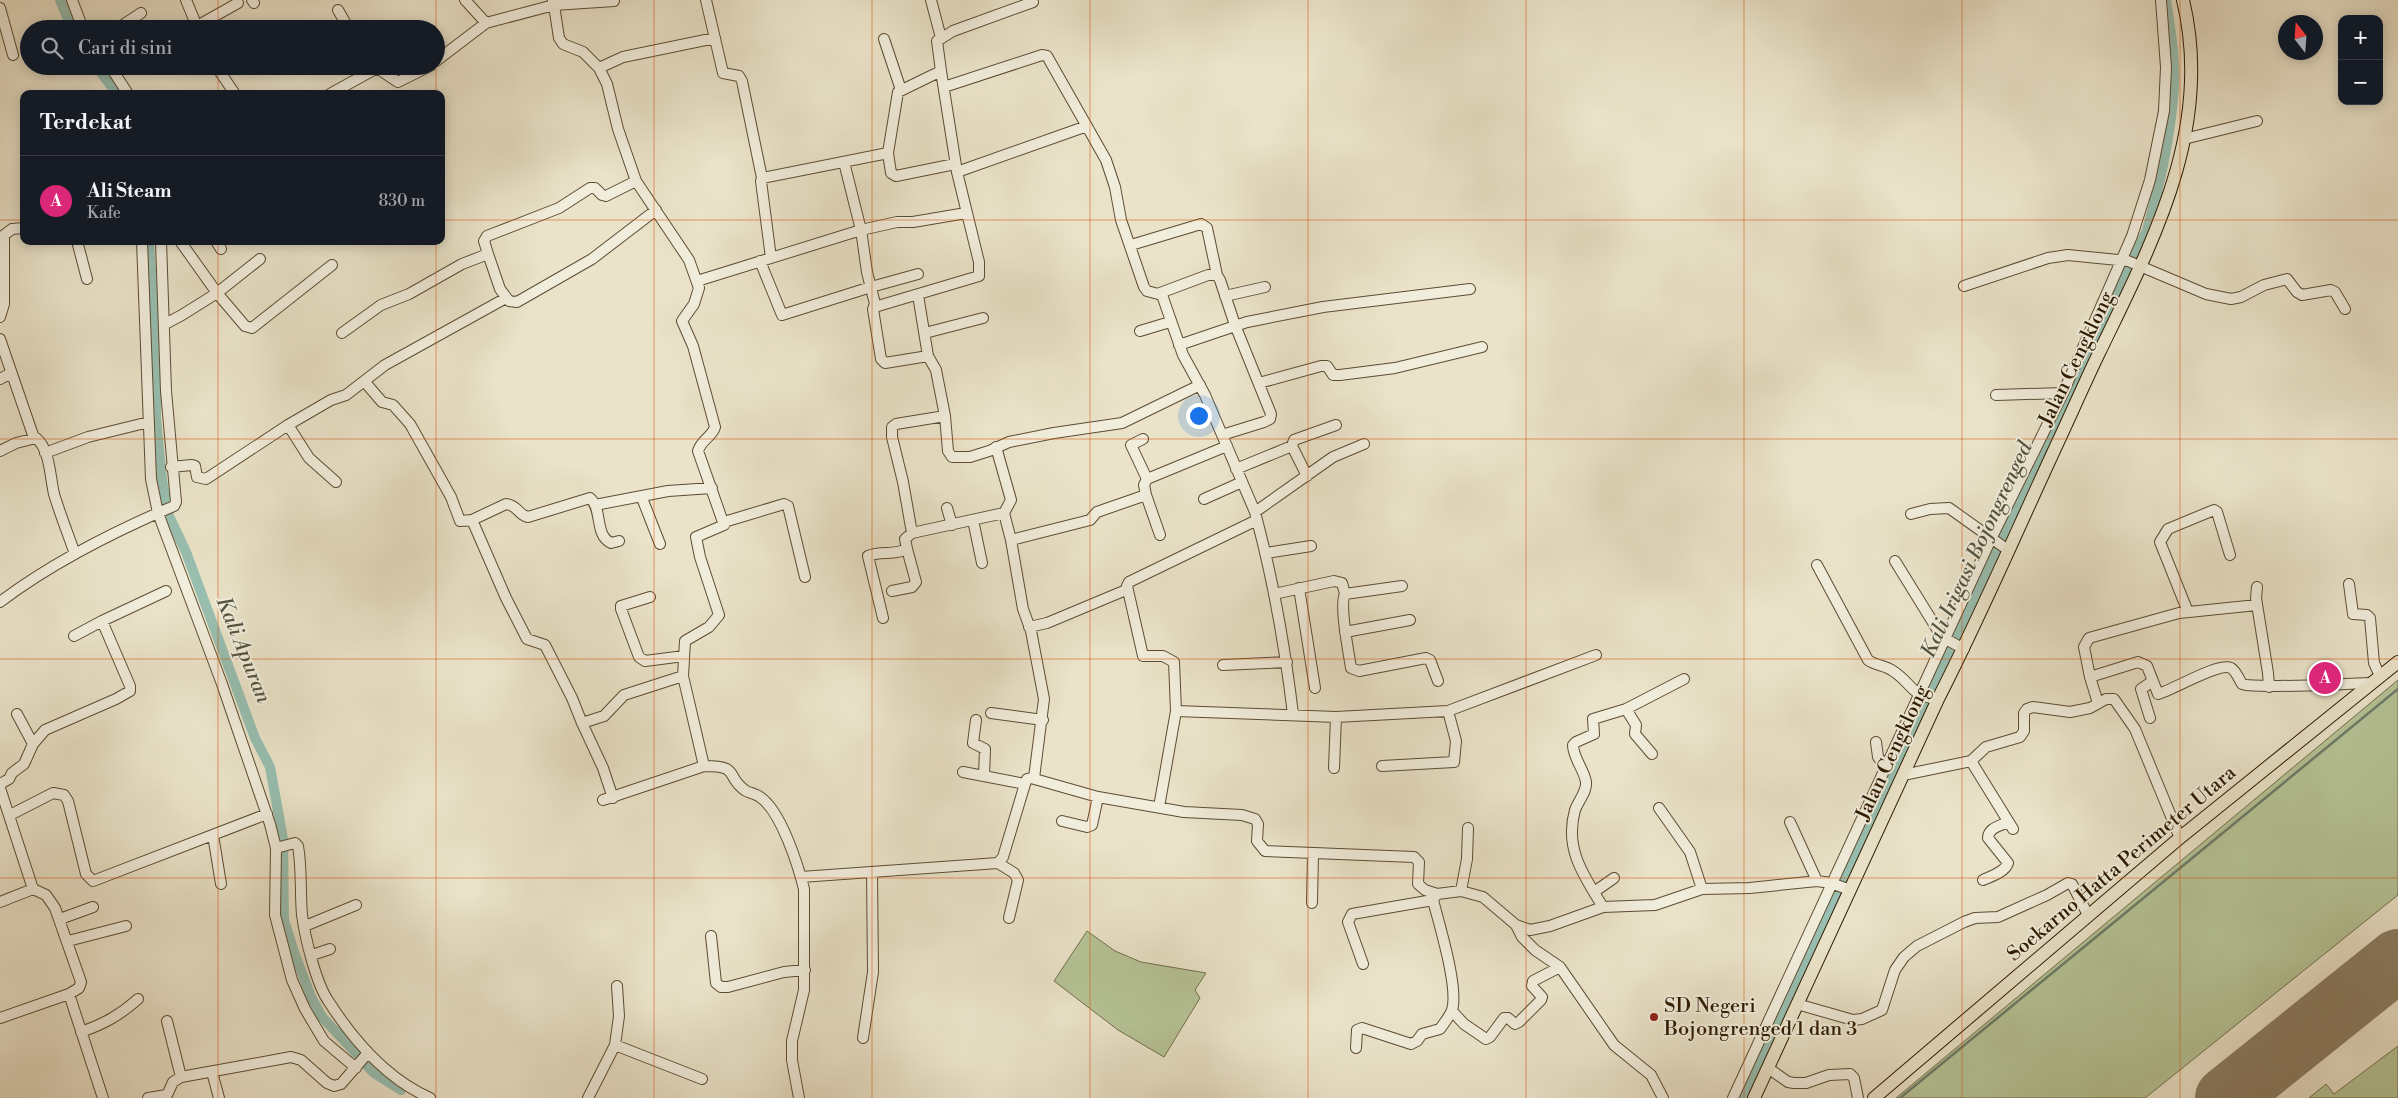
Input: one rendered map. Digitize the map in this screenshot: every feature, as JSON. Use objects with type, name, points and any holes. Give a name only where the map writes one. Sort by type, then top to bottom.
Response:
[{"type":"main road","name":"Jalan Cengklong","points":[[1754,1098],[1848,889],[1903,775],[2066,422],[2132,263],[2172,189],[2184,139],[2191,70],[2189,26],[2183,0]]},
{"type":"main road","name":"Soekarno Hatta Perimeter Utara","points":[[1874,1098],[2180,838],[2398,662]]},
{"type":"street","points":[[72,0],[80,20]]},
{"type":"street","points":[[186,0],[194,20]]},
{"type":"street","points":[[465,0],[486,24]]},
{"type":"street","points":[[706,0],[723,73],[739,76],[742,81],[762,178],[771,258]]},
{"type":"street","points":[[930,0],[941,38]]},
{"type":"street","points":[[1739,1096],[1886,766],[1922,697],[1946,641],[2054,416],[2063,393],[2132,263],[2142,208],[2159,147],[2164,111],[2166,67],[2161,0]]},
{"type":"street","points":[[445,54],[486,24],[554,2],[614,1]]},
{"type":"street","points":[[554,2],[559,38],[563,44],[583,52],[599,68],[607,84],[618,129],[636,181],[689,260],[697,281],[698,295],[682,321],[693,346],[715,427],[713,433],[703,442],[698,451],[724,522],[721,528],[696,537],[700,557],[720,614],[709,627],[685,641],[683,676],[704,766]]},
{"type":"street","points":[[875,304],[881,305],[979,276],[979,262],[956,168],[936,42],[953,31],[1033,2]]},
{"type":"street","points":[[209,20],[238,4]]},
{"type":"street","points":[[0,8],[13,55]]},
{"type":"street","points":[[338,10],[343,20]]},
{"type":"street","points":[[130,20],[141,12]]},
{"type":"street","points":[[599,68],[623,57],[715,38]]},
{"type":"street","points":[[884,39],[901,90]]},
{"type":"street","points":[[944,88],[1044,54],[1106,160],[1115,187],[1121,220],[1147,291],[1160,293],[1208,275],[1217,275]]},
{"type":"street","points":[[941,71],[896,94],[888,153],[890,173],[896,176],[956,168],[1087,126]]},
{"type":"street","points":[[116,75],[125,90]]},
{"type":"street","points":[[222,75],[232,90]]},
{"type":"street","points":[[336,90],[359,75]]},
{"type":"street","points":[[390,75],[398,82],[412,75]]},
{"type":"street","points":[[2184,139],[2257,121]]},
{"type":"street","points":[[762,178],[888,153]]},
{"type":"street","points":[[844,162],[861,230],[875,304],[873,309],[882,359],[885,363],[928,356]]},
{"type":"street","points":[[636,181],[606,196],[602,195],[595,188],[590,188],[559,208],[487,236],[484,241],[500,289],[506,298],[512,302],[517,302],[570,273],[656,210]]},
{"type":"street","points":[[697,281],[861,230],[896,222],[913,222],[966,213]]},
{"type":"street","points":[[1131,245],[1201,224],[1207,228],[1217,275],[1235,325],[1271,410],[1270,419],[1222,435]]},
{"type":"street","points":[[0,318],[4,304],[4,235],[12,228],[20,228]]},
{"type":"street","points":[[78,245],[88,279]]},
{"type":"street","points":[[142,245],[150,479],[267,814],[282,846],[275,916],[292,980],[305,1010],[324,1041],[356,1068]]},
{"type":"street","points":[[0,602],[29,580],[75,554],[174,506],[176,499],[166,391],[161,245]]},
{"type":"street","points":[[183,245],[216,293],[248,328],[252,328],[332,265]]},
{"type":"street","points":[[342,333],[381,305],[409,294],[462,264],[488,254]]},
{"type":"street","points":[[1964,286],[2058,256],[2132,263],[2206,294],[2231,299],[2264,285],[2287,279],[2297,292],[2302,295],[2331,290],[2335,292],[2345,309]]},
{"type":"street","points":[[165,324],[216,293],[260,258]]},
{"type":"street","points":[[760,261],[782,315],[918,274]]},
{"type":"street","points":[[1225,296],[1264,287]]},
{"type":"street","points":[[1179,345],[1235,325],[1323,307],[1470,289]]},
{"type":"street","points":[[1160,293],[1179,345],[1200,385],[1256,516],[1266,553],[1288,662],[1293,714]]},
{"type":"street","points":[[918,295],[928,356],[936,370],[945,416],[948,451],[952,457],[970,457],[1009,442],[1122,423],[1200,385]]},
{"type":"street","points":[[172,467],[195,466],[197,477],[206,479],[288,425],[331,400],[346,395],[399,356],[506,298]]},
{"type":"street","points":[[925,333],[984,318]]},
{"type":"street","points":[[1140,331],[1170,322]]},
{"type":"street","points":[[0,339],[34,438]]},
{"type":"street","points":[[1259,383],[1321,366],[1327,366],[1333,374],[1340,375],[1395,368],[1482,348]]},
{"type":"street","points":[[0,379],[11,374]]},
{"type":"street","points":[[364,381],[382,402],[393,405],[410,424],[451,497],[459,520],[463,522],[472,520],[506,504],[517,507],[524,516],[528,517],[587,498],[592,500],[595,505],[604,538],[611,543],[620,541]]},
{"type":"street","points":[[1996,395],[2063,393]]},
{"type":"street","points":[[912,533],[892,427],[896,424],[945,416]]},
{"type":"street","points":[[2054,416],[2066,422]]},
{"type":"street","points":[[45,453],[96,435],[149,422]]},
{"type":"street","points":[[288,425],[308,458],[336,482]]},
{"type":"street","points":[[1307,476],[1292,446],[1294,440],[1336,425]]},
{"type":"street","points":[[0,452],[16,443],[34,438],[39,440],[45,453],[54,494],[75,554]]},
{"type":"street","points":[[1143,439],[1131,445],[1148,479]]},
{"type":"street","points":[[1159,807],[1176,711],[1174,662],[1164,656],[1143,656],[1126,590],[1129,582],[1256,516],[1333,457],[1364,444]]},
{"type":"street","points":[[1160,535],[1146,495],[1144,485],[1148,479],[1226,446]]},
{"type":"street","points":[[1236,469],[1292,446]]},
{"type":"street","points":[[996,447],[1011,500],[1004,514],[1012,540],[1023,609],[1042,685],[1043,720],[1030,781],[1003,857],[998,863]]},
{"type":"street","points":[[1204,499],[1242,482]]},
{"type":"street","points":[[595,505],[642,498],[668,491],[712,488]]},
{"type":"street","points":[[1012,540],[1090,520],[1097,512],[1146,495]]},
{"type":"street","points":[[642,498],[660,544]]},
{"type":"street","points":[[724,522],[784,504],[788,506],[805,577]]},
{"type":"street","points":[[947,508],[952,525]]},
{"type":"street","points":[[1911,514],[1930,509],[1949,508],[2006,549]]},
{"type":"street","points":[[2188,612],[2160,542],[2163,535],[2168,530],[2214,510],[2218,512],[2222,522],[2230,555]]},
{"type":"street","points":[[892,591],[912,587],[916,582],[905,539],[912,533],[1004,514]]},
{"type":"street","points":[[472,520],[506,598],[528,639],[545,645],[572,698],[603,768],[608,799],[704,766],[722,766],[732,771],[737,782],[746,791],[761,797],[776,815],[801,877],[804,890],[804,990],[792,1041],[792,1060],[799,1098]]},
{"type":"street","points":[[973,520],[982,563]]},
{"type":"street","points":[[1266,553],[1310,546]]},
{"type":"street","points":[[883,618],[868,556],[875,553],[895,553],[907,549]]},
{"type":"street","points":[[1895,561],[1946,641],[1962,648]]},
{"type":"street","points":[[1817,565],[1868,660],[1875,665],[1892,670],[1922,697],[1937,699]]},
{"type":"street","points":[[1274,594],[1334,581],[1342,583],[1345,594],[1342,603],[1351,668],[1359,671],[1426,658],[1430,660],[1438,681]]},
{"type":"street","points":[[2090,677],[2138,662],[2147,666],[2156,692],[2161,693],[2206,674],[2229,667],[2233,669],[2242,684],[2269,687],[2376,680],[2370,618],[2367,615],[2352,614],[2349,584]]},
{"type":"street","points":[[1345,594],[1402,586]]},
{"type":"street","points":[[2256,586],[2269,687]]},
{"type":"street","points":[[1299,588],[1315,688]]},
{"type":"street","points":[[1029,627],[1047,623],[1126,590]]},
{"type":"street","points":[[74,636],[166,591]]},
{"type":"street","points":[[650,597],[621,606],[638,657],[645,660],[684,656]]},
{"type":"street","points":[[2098,703],[2084,647],[2089,638],[2136,623],[2188,612],[2257,605]]},
{"type":"street","points":[[1346,632],[1410,620]]},
{"type":"street","points":[[0,784],[9,779],[24,764],[33,744],[45,730],[130,691],[130,686],[102,621]]},
{"type":"street","points":[[1176,711],[1336,717],[1448,711],[1596,655]]},
{"type":"street","points":[[1223,665],[1288,662]]},
{"type":"street","points":[[582,723],[604,716],[624,695],[683,676]]},
{"type":"street","points":[[1603,907],[1574,855],[1571,833],[1575,809],[1584,792],[1586,781],[1573,745],[1594,734],[1593,719],[1626,709],[1684,679]]},
{"type":"street","points":[[2150,718],[2141,689],[2153,681]]},
{"type":"street","points":[[1903,775],[1971,761],[1986,747],[2020,737],[2024,731],[2024,713],[2028,709],[2034,707],[2070,712],[2090,708],[2106,699],[2114,699],[2135,729],[2180,838]]},
{"type":"street","points":[[1626,709],[1636,725],[1636,734],[1652,754]]},
{"type":"street","points":[[1382,766],[1454,762],[1456,741],[1448,711]]},
{"type":"street","points":[[990,713],[1043,720]]},
{"type":"street","points":[[17,714],[33,744]]},
{"type":"street","points":[[1334,768],[1336,717]]},
{"type":"street","points":[[976,720],[973,743],[985,749],[984,776]]},
{"type":"street","points":[[1876,742],[1878,757],[1886,766]]},
{"type":"street","points":[[1971,761],[2010,825],[1990,830],[1988,834],[1988,838],[2008,863],[2008,866],[1983,880]]},
{"type":"street","points":[[962,772],[1030,781],[1098,797],[1201,814],[1249,816],[1258,824],[1257,841],[1265,851],[1414,857],[1419,862],[1418,884],[1435,897],[1450,974],[1452,1011],[1440,1029],[1422,1034],[1417,1041],[1411,1044],[1362,1028],[1357,1030],[1356,1048]]},
{"type":"street","points":[[0,788],[33,888],[50,900],[60,919],[81,978],[79,988],[69,994],[0,1018]]},
{"type":"street","points":[[10,815],[53,794],[64,795],[68,801],[86,874],[93,881],[267,814]]},
{"type":"street","points":[[1062,821],[1087,827],[1092,825],[1098,797]]},
{"type":"street","points":[[1659,808],[1690,852],[1702,889]]},
{"type":"street","points":[[1790,822],[1817,881]]},
{"type":"street","points":[[1461,891],[1467,859],[1468,828]]},
{"type":"street","points":[[213,835],[221,884]]},
{"type":"street","points":[[282,846],[295,844],[299,851],[302,917],[317,976],[328,1002],[367,1054],[411,1094],[430,1098]]},
{"type":"street","points":[[1312,903],[1313,854]]},
{"type":"street","points":[[801,877],[998,863],[1014,873],[1018,880],[1009,918]]},
{"type":"street","points":[[863,1038],[873,972],[872,872]]},
{"type":"street","points":[[1594,892],[1614,878]]},
{"type":"street","points":[[1363,964],[1348,922],[1352,914],[1461,891],[1483,897],[1516,925],[1530,930],[1603,907],[1655,905],[1702,889],[1750,888],[1817,881],[1848,889]]},
{"type":"street","points":[[1797,1004],[1853,1020],[1862,1019],[1882,1010],[1895,970],[1904,957],[1917,946],[1975,918],[1998,917],[2047,895],[2068,883],[2072,884],[2088,916]]},
{"type":"street","points":[[0,902],[33,888]]},
{"type":"street","points":[[305,926],[356,904]]},
{"type":"street","points":[[60,919],[93,907]]},
{"type":"street","points":[[1516,925],[1522,937],[1535,950],[1560,967],[1614,1045],[1651,1075],[1663,1098]]},
{"type":"street","points":[[68,942],[126,926]]},
{"type":"street","points":[[711,936],[716,983],[721,987],[784,972],[805,970]]},
{"type":"street","points":[[312,955],[330,949]]},
{"type":"street","points":[[1452,1011],[1464,1024],[1486,1038],[1490,1037],[1504,1018],[1508,1018],[1515,1024],[1542,1000],[1542,997],[1532,986],[1532,981],[1560,967]]},
{"type":"street","points":[[588,1098],[616,1045],[620,1016],[618,986]]},
{"type":"street","points":[[69,994],[103,1098]]},
{"type":"street","points":[[81,1032],[109,1022],[138,999]]},
{"type":"street","points":[[167,1022],[181,1077]]},
{"type":"street","points":[[616,1045],[702,1079]]},
{"type":"street","points":[[148,1098],[167,1095],[173,1082],[181,1077],[291,1058],[301,1060],[327,1083],[334,1086],[341,1084],[367,1054]]},
{"type":"street","points":[[1768,1068],[1788,1082],[1794,1083],[1850,1074],[1854,1078],[1858,1098]]},
{"type":"street","points":[[212,1072],[219,1098]]},
{"type":"green space","points":[[2398,680],[2398,895],[2145,1098],[1896,1098]]},
{"type":"green space","points":[[1087,931],[1115,951],[1141,962],[1206,973],[1195,990],[1200,998],[1164,1057],[1118,1030],[1054,981]]},
{"type":"green space","points":[[2398,1046],[2398,1098],[2309,1098],[2326,1084],[2334,1094]]},
{"type":"waterway","name":"Kali Apuran","points":[[60,0],[68,20]]},
{"type":"waterway","name":"Kali Irigasi Bojongrenged","points":[[1741,1098],[2147,230],[2166,149],[2174,87],[2173,49],[2166,0]]},
{"type":"waterway","name":"Kali Apuran","points":[[103,75],[114,90]]},
{"type":"waterway","name":"Kali Apuran","points":[[149,245],[156,343],[156,418],[162,480],[169,516],[186,552],[255,738],[270,767],[283,839],[284,920],[294,952],[311,997],[322,1017],[356,1053]]},
{"type":"waterway","points":[[1900,1098],[2398,689]]},
{"type":"waterway","points":[[366,1065],[374,1073],[401,1090]]},
{"type":"runway","points":[[2226,1098],[2398,960]]},
{"type":"place","name":"Ali Steam","points":[[2325,678]]},
{"type":"place","name":"SD Negeri Bojongrenged 1 dan 3","points":[[1654,1017]]}]
